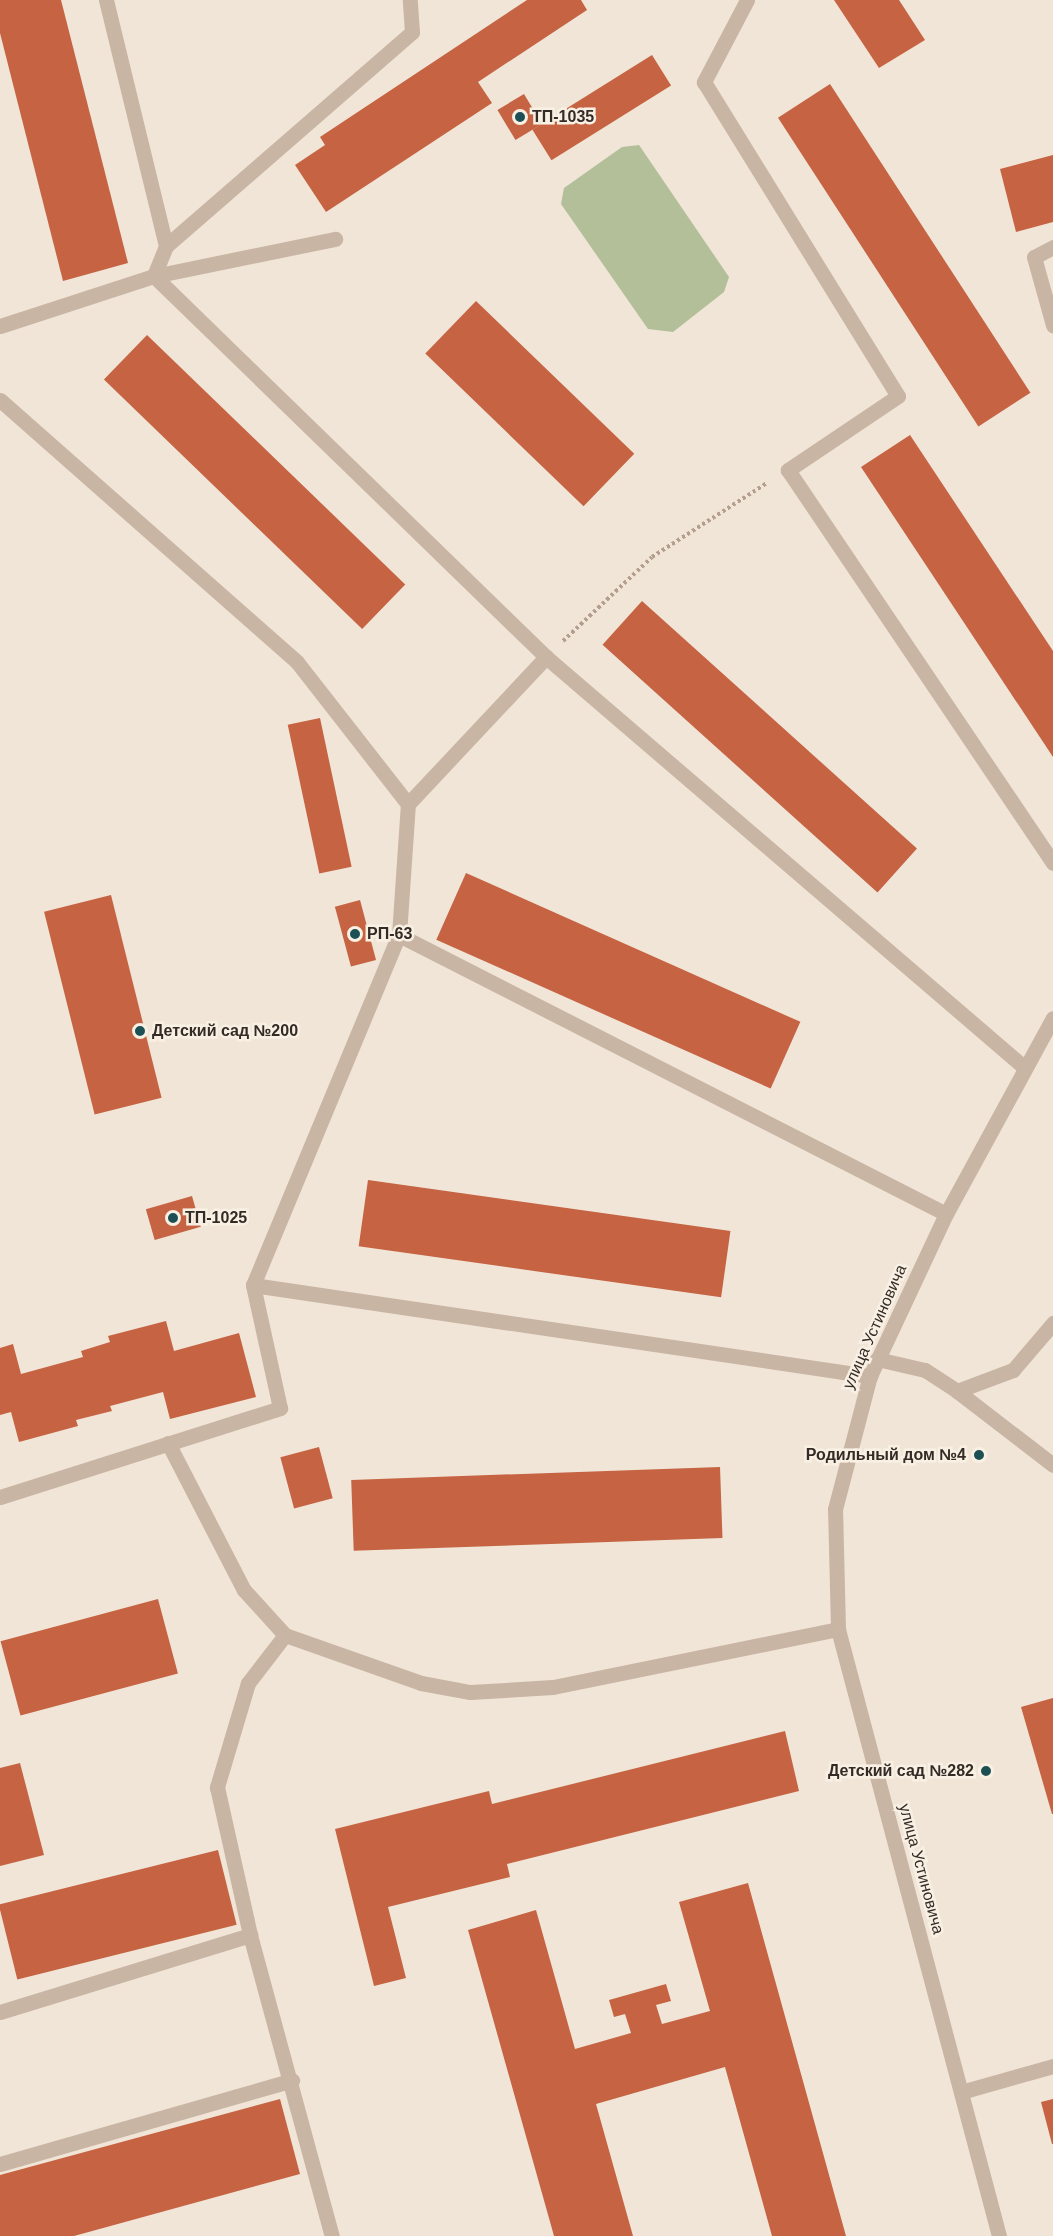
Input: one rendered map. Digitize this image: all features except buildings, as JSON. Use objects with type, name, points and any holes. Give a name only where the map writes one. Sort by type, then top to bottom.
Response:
[{"type":"street","points":[[106,0],[166,246]]},
{"type":"street","points":[[154,276],[166,246],[412,32],[410,0]]},
{"type":"street","points":[[747,0],[704,82],[898,396],[788,470],[1053,863]]},
{"type":"street","points":[[0,326],[154,276],[335,240]]},
{"type":"street","points":[[1053,247],[1034,257],[1053,325]]},
{"type":"street","points":[[154,276],[546,657],[1024,1068]]},
{"type":"street","points":[[0,400],[297,662],[408,804]]},
{"type":"street","points":[[0,1497],[280,1408],[253,1286],[399,935],[408,804],[546,657]]},
{"type":"street","points":[[399,935],[946,1214]]},
{"type":"street","name":"улица Устиновича","points":[[999,2236],[838,1629],[835,1509],[870,1376],[877,1359],[946,1214],[1053,1017]]},
{"type":"street","points":[[253,1286],[870,1376]]},
{"type":"street","points":[[957,1391],[1013,1370],[1053,1323]]},
{"type":"street","points":[[877,1359],[925,1370],[957,1391],[1053,1465]]},
{"type":"street","points":[[168,1443],[244,1590],[285,1635],[422,1683],[470,1692],[553,1687],[838,1629]]},
{"type":"street","points":[[285,1635],[248,1683],[217,1787],[250,1935],[292,2080],[332,2236]]},
{"type":"street","points":[[0,2012],[250,1935]]},
{"type":"street","points":[[961,2092],[1053,2067]]},
{"type":"street","points":[[0,2164],[292,2080]]},
{"type":"path","points":[[546,657],[652,557],[788,470]]},
{"type":"green space","points":[[639,145],[729,277],[724,292],[673,332],[648,329],[561,204],[564,188],[622,147]]},
{"type":"place","name":"ТП-1035","points":[[520,117]]},
{"type":"place","name":"РП-63","points":[[355,934]]},
{"type":"place","name":"Детский сад №200","points":[[140,1031]]},
{"type":"place","name":"ТП-1025","points":[[173,1218]]},
{"type":"place","name":"Родильный дом №4","points":[[979,1455]]},
{"type":"place","name":"Детский сад №282","points":[[986,1771]]}]
